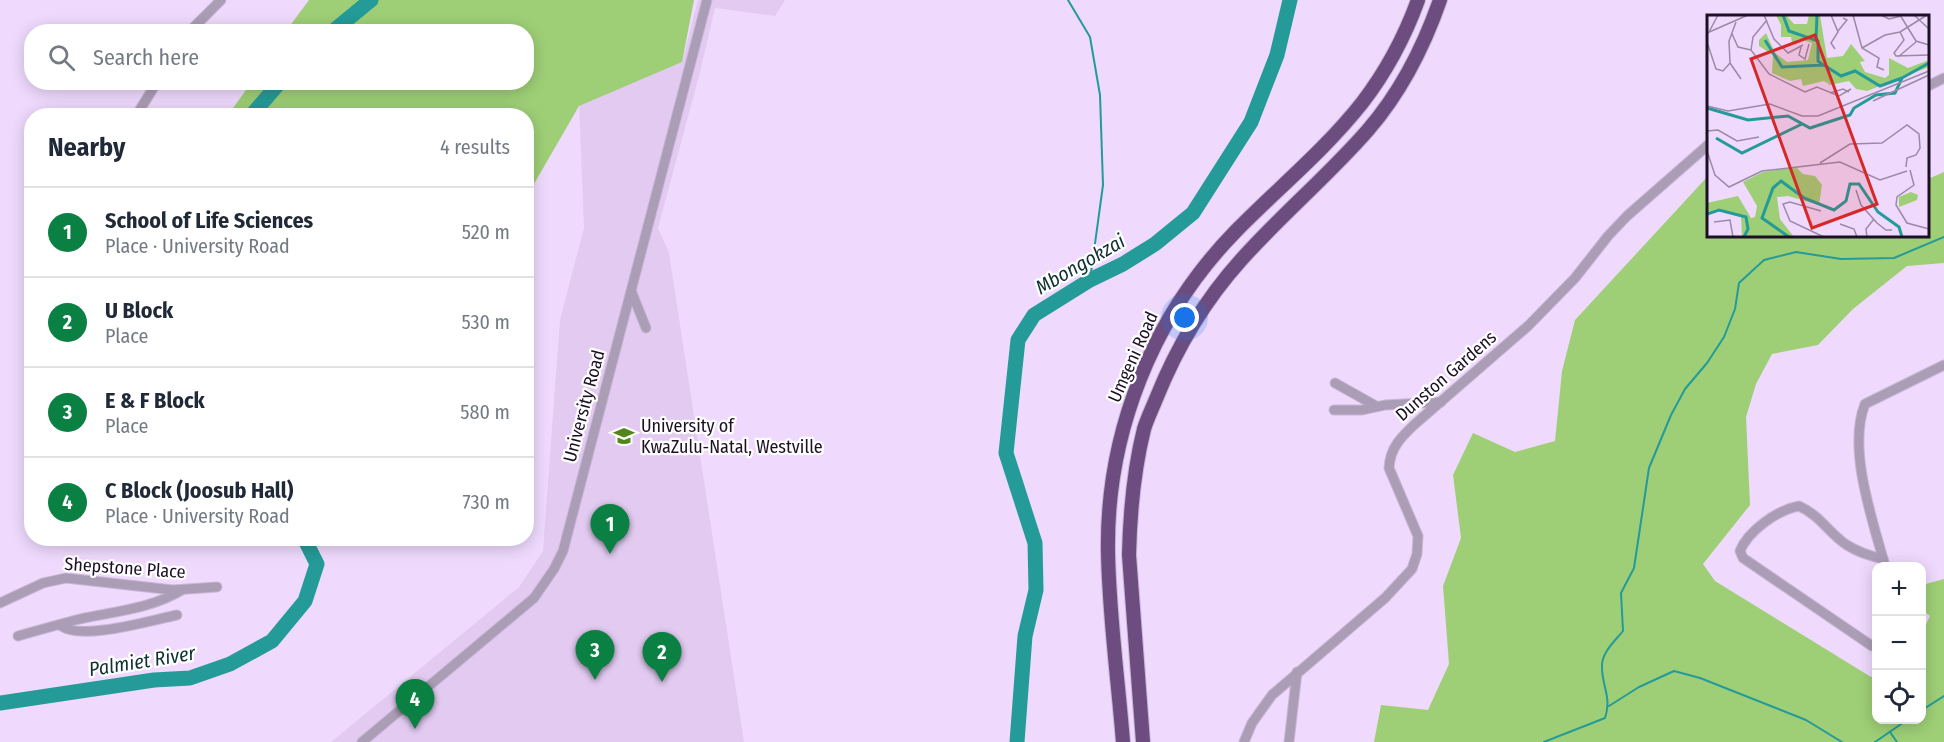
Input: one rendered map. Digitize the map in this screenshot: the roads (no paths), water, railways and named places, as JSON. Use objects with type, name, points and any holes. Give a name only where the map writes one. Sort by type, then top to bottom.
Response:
[{"type":"highway","name":"Umgeni Road","points":[[1123,742],[1108,551],[1114,467],[1121,432],[1135,392],[1152,351],[1200,273],[1233,234],[1337,132],[1362,102],[1388,62],[1409,23],[1418,0]]},
{"type":"highway","name":"Umgeni Road","points":[[1143,742],[1129,555],[1130,528],[1137,468],[1145,427],[1167,372],[1211,296],[1240,261],[1369,129],[1416,57],[1440,0]]},
{"type":"street","points":[[197,24],[222,0]]},
{"type":"street","name":"University Road","points":[[362,742],[534,598],[563,551],[707,0]]},
{"type":"street","points":[[1929,86],[1944,78]]},
{"type":"street","points":[[141,108],[152,90]]},
{"type":"street","name":"Dunston Gardens","points":[[1244,742],[1252,723],[1266,702],[1297,672],[1385,598],[1412,569],[1417,554],[1418,536],[1389,468],[1393,449],[1405,433],[1528,326],[1575,278],[1627,216],[1707,146]]},
{"type":"street","points":[[632,293],[646,328]]},
{"type":"street","points":[[1884,562],[1869,512],[1861,471],[1860,415],[1865,404],[1944,365]]},
{"type":"street","points":[[1335,383],[1376,406]]},
{"type":"street","points":[[1334,410],[1362,410],[1376,406],[1441,402]]},
{"type":"street","points":[[1872,646],[1743,558],[1740,551],[1753,534],[1766,523],[1790,508],[1798,506],[1819,517],[1839,540],[1882,562]]},
{"type":"street","name":"Shepstone Place","points":[[0,603],[43,583],[66,578],[182,590],[217,586]]},
{"type":"street","points":[[18,636],[100,615],[147,606],[182,590]]},
{"type":"street","points":[[60,625],[71,631],[103,631],[177,615]]},
{"type":"street","points":[[1289,742],[1297,672]]},
{"type":"waterway","name":"Palmiet River","points":[[342,24],[371,0]]},
{"type":"waterway","points":[[1068,0],[1090,37],[1100,95],[1103,185],[1090,280]]},
{"type":"waterway","name":"Mbongokzai","points":[[1017,742],[1025,636],[1036,590],[1035,543],[1006,453],[1018,340],[1034,315],[1090,280],[1123,264],[1155,244],[1193,213],[1251,122],[1277,55],[1290,0]]},
{"type":"waterway","name":"Palmiet River","points":[[258,108],[273,90]]},
{"type":"waterway","points":[[1544,742],[1605,718],[1607,698],[1602,662],[1609,648],[1623,631],[1621,593],[1634,568],[1649,468],[1671,415],[1685,389],[1707,363],[1724,337],[1735,309],[1739,283],[1764,260],[1796,252],[1841,259],[1894,258],[1944,237]]},
{"type":"waterway","name":"Palmiet River","points":[[0,703],[154,680],[190,678],[230,664],[272,641],[305,601],[317,564],[308,546]]},
{"type":"waterway","points":[[1609,706],[1639,687],[1674,671],[1700,678],[1806,720],[1842,742]]},
{"type":"waterway","points":[[1926,707],[1944,696]]},
{"type":"waterway","points":[[1875,742],[1901,724]]},
{"type":"waterway","points":[[1890,732],[1897,742]]},
{"type":"place","name":"University of KwaZulu-Natal, Westville","points":[[624,436]]},
{"type":"place","name":"School of Life Sciences","points":[[610,554]]},
{"type":"place","name":"E & F Block","points":[[595,680]]},
{"type":"place","name":"U Block","points":[[662,682]]},
{"type":"place","name":"C Block (Joosub Hall)","points":[[415,729]]}]
